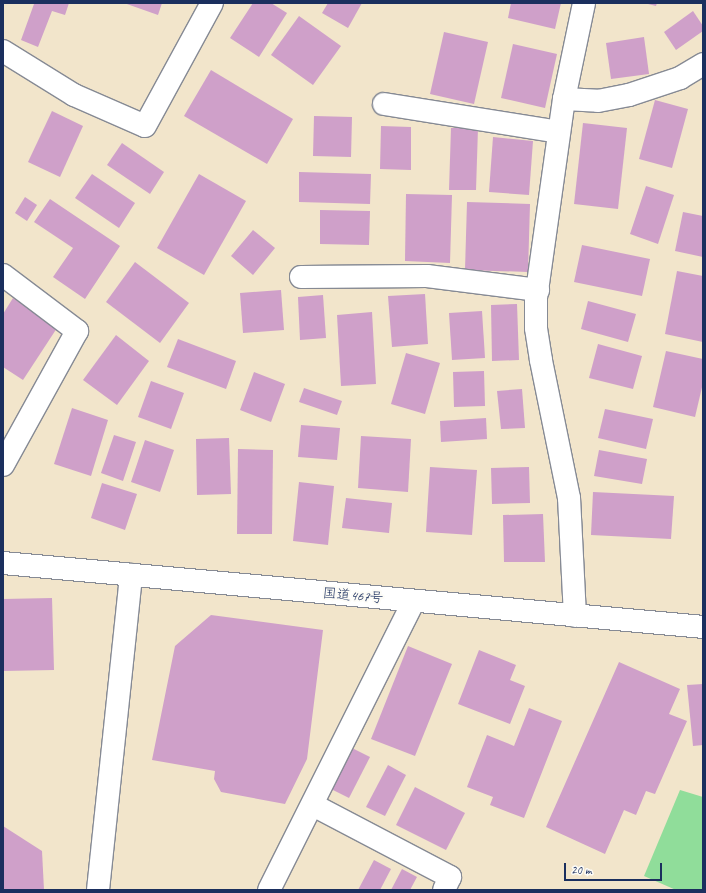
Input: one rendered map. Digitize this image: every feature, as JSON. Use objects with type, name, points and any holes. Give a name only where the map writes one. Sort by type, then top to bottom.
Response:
[{"type":"main road","points":[[3,51],[74,95],[145,126],[212,3]]},
{"type":"main road","points":[[575,616],[569,498],[536,328],[538,290],[559,132],[564,99],[584,3]]},
{"type":"main road","points":[[564,99],[598,101],[629,95],[680,78],[703,64]]},
{"type":"main road","points":[[384,104],[559,132]]},
{"type":"main road","points":[[3,275],[77,331],[3,464]]},
{"type":"main road","points":[[301,277],[427,276],[538,290]]},
{"type":"main road","name":"国道467号","points":[[3,563],[413,602],[703,627]]},
{"type":"main road","points":[[98,890],[131,575]]},
{"type":"main road","points":[[269,890],[313,805],[413,602]]},
{"type":"main road","points":[[313,805],[450,877],[444,890]]},
{"type":"green space","points":[[680,790],[703,797],[703,890],[676,890],[644,876]]},
{"type":"building","points":[[31,3],[69,3],[65,15],[52,11],[38,47],[21,40],[34,4]]},
{"type":"building","points":[[124,3],[162,3],[158,15]]},
{"type":"building","points":[[253,3],[271,3],[287,13],[259,57],[230,38]]},
{"type":"building","points":[[328,3],[362,3],[348,28],[322,13]]},
{"type":"building","points":[[511,3],[561,3],[555,29],[508,18]]},
{"type":"building","points":[[644,3],[657,3],[656,6]]},
{"type":"building","points":[[693,11],[703,26],[703,31],[676,50],[664,32]]},
{"type":"building","points":[[299,16],[341,46],[313,85],[271,55]]},
{"type":"building","points":[[444,32],[488,42],[474,104],[430,94]]},
{"type":"building","points":[[644,37],[649,74],[611,79],[606,43]]},
{"type":"building","points":[[513,44],[557,54],[545,108],[501,98]]},
{"type":"building","points":[[211,70],[293,119],[267,164],[184,116]]},
{"type":"building","points":[[655,100],[688,109],[672,168],[639,159]]},
{"type":"building","points":[[52,111],[83,126],[60,177],[28,162]]},
{"type":"building","points":[[314,116],[352,117],[351,157],[313,156]]},
{"type":"building","points":[[583,123],[627,128],[618,209],[574,204]]},
{"type":"building","points":[[381,126],[411,127],[411,170],[380,169]]},
{"type":"building","points":[[451,128],[478,128],[476,190],[449,190]]},
{"type":"building","points":[[493,137],[533,141],[529,195],[489,192]]},
{"type":"building","points":[[122,143],[164,172],[150,194],[107,165]]},
{"type":"building","points":[[299,172],[371,174],[370,204],[299,202]]},
{"type":"building","points":[[92,174],[135,203],[119,228],[75,198]]},
{"type":"building","points":[[199,174],[246,201],[204,275],[157,248]]},
{"type":"building","points":[[646,186],[674,195],[658,244],[630,234]]},
{"type":"building","points":[[406,194],[452,195],[450,263],[405,261]]},
{"type":"building","points":[[25,197],[37,205],[27,221],[15,213]]},
{"type":"building","points":[[50,199],[120,246],[85,299],[53,277],[73,248],[34,222]]},
{"type":"building","points":[[467,202],[530,204],[528,272],[465,270]]},
{"type":"building","points":[[320,210],[370,211],[369,245],[320,244]]},
{"type":"building","points":[[683,212],[703,216],[703,257],[675,251]]},
{"type":"building","points":[[253,230],[275,248],[253,275],[231,256]]},
{"type":"building","points":[[582,245],[650,259],[642,296],[574,282]]},
{"type":"building","points":[[135,262],[189,303],[160,343],[106,302]]},
{"type":"building","points":[[677,271],[703,276],[703,342],[665,334]]},
{"type":"building","points":[[281,290],[284,330],[243,333],[240,293]]},
{"type":"building","points":[[425,294],[428,344],[392,347],[388,296]]},
{"type":"building","points":[[323,295],[326,338],[300,340],[298,297]]},
{"type":"building","points":[[13,298],[57,328],[23,380],[3,367],[3,314]]},
{"type":"building","points":[[588,301],[636,314],[628,342],[581,329]]},
{"type":"building","points":[[517,304],[519,360],[492,361],[491,305]]},
{"type":"building","points":[[482,311],[485,358],[452,360],[449,313]]},
{"type":"building","points":[[372,312],[376,384],[341,386],[337,315]]},
{"type":"building","points":[[116,335],[149,361],[117,405],[83,380]]},
{"type":"building","points":[[178,339],[236,361],[226,389],[167,367]]},
{"type":"building","points":[[598,344],[642,356],[633,389],[589,378]]},
{"type":"building","points":[[666,351],[703,359],[703,383],[695,417],[653,407]]},
{"type":"building","points":[[406,353],[440,363],[425,414],[391,404]]},
{"type":"building","points":[[484,371],[485,406],[454,407],[453,372]]},
{"type":"building","points":[[254,372],[285,384],[271,422],[240,410]]},
{"type":"building","points":[[151,381],[184,393],[171,429],[138,417]]},
{"type":"building","points":[[304,388],[342,401],[337,415],[299,402]]},
{"type":"building","points":[[522,389],[525,428],[501,429],[497,391]]},
{"type":"building","points":[[72,408],[108,420],[91,476],[54,464]]},
{"type":"building","points":[[605,409],[653,419],[646,449],[598,438]]},
{"type":"building","points":[[486,418],[487,439],[441,442],[440,421]]},
{"type":"building","points":[[301,425],[340,428],[337,460],[298,457]]},
{"type":"building","points":[[114,435],[136,442],[123,481],[101,473]]},
{"type":"building","points":[[361,436],[411,439],[408,492],[358,488]]},
{"type":"building","points":[[229,438],[231,494],[197,495],[196,439]]},
{"type":"building","points":[[145,440],[174,450],[160,492],[131,482]]},
{"type":"building","points":[[238,449],[273,450],[272,534],[237,534]]},
{"type":"building","points":[[599,450],[647,459],[642,484],[594,476]]},
{"type":"building","points":[[430,467],[477,470],[472,535],[426,532]]},
{"type":"building","points":[[529,467],[530,503],[492,504],[491,468]]},
{"type":"building","points":[[299,482],[334,486],[328,545],[293,541]]},
{"type":"building","points":[[102,483],[137,494],[125,530],[91,518]]},
{"type":"building","points":[[593,492],[674,496],[671,539],[591,535]]},
{"type":"building","points":[[346,498],[392,503],[389,533],[342,528]]},
{"type":"building","points":[[543,514],[545,562],[504,562],[503,515]]},
{"type":"building","points":[[52,598],[54,670],[3,671],[3,599]]},
{"type":"building","points":[[211,615],[323,630],[307,759],[285,804],[221,792],[214,779],[215,771],[152,760],[175,646]]},
{"type":"building","points":[[408,646],[452,664],[415,756],[371,739]]},
{"type":"building","points":[[479,650],[516,665],[510,680],[525,686],[510,724],[458,704]]},
{"type":"building","points":[[619,662],[680,689],[669,714],[687,721],[655,794],[646,791],[636,815],[624,810],[605,854],[546,827]]},
{"type":"building","points":[[703,684],[703,745],[693,746],[687,685]]},
{"type":"building","points":[[529,708],[562,721],[524,818],[490,805],[493,797],[467,787],[487,735],[514,746]]},
{"type":"building","points":[[352,748],[370,757],[349,798],[331,789]]},
{"type":"building","points":[[388,765],[406,775],[385,816],[366,807]]},
{"type":"building","points":[[415,787],[465,813],[446,850],[396,825]]},
{"type":"building","points":[[3,826],[42,851],[44,890],[3,890]]},
{"type":"building","points":[[374,860],[391,869],[380,890],[358,890]]},
{"type":"building","points":[[402,869],[417,877],[410,890],[391,890]]}]
